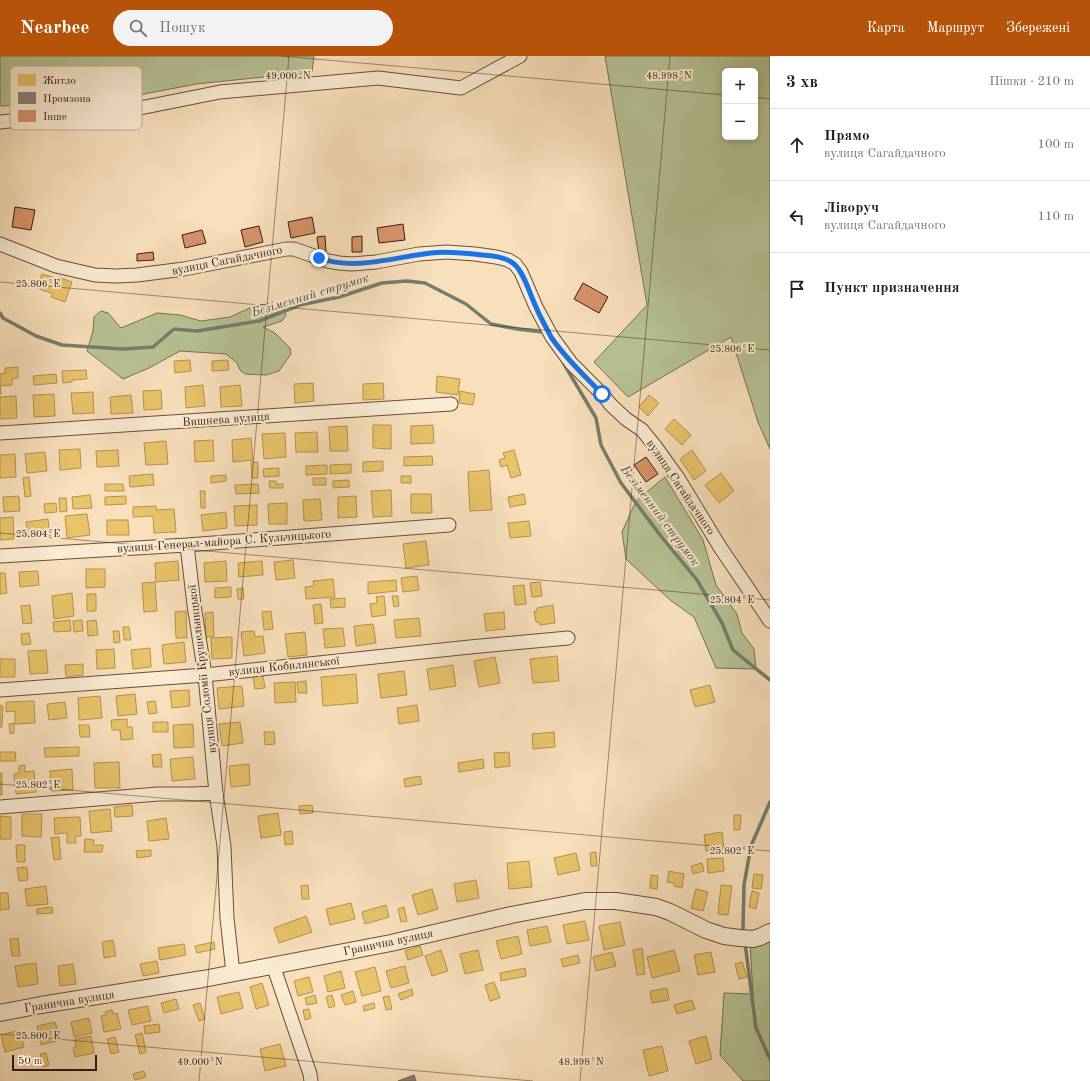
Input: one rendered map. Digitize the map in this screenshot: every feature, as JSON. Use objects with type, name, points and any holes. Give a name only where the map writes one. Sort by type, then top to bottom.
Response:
[{"type":"street","points":[[142,108],[220,92],[378,78],[461,88],[520,56]]},
{"type":"street","points":[[0,122],[10,121]]},
{"type":"street","name":"вулиця Сагайдачного","points":[[0,244],[62,267],[95,275],[116,276],[137,275],[192,268],[286,248],[294,249],[328,261],[345,264],[447,252],[486,255],[508,260],[515,264],[522,272],[536,307],[552,338],[571,363],[597,388],[611,405],[626,419],[642,430],[655,446],[678,478],[720,547],[770,621]]},
{"type":"street","name":"Вишнева вулиця","points":[[0,433],[451,404]]},
{"type":"street","name":"вулиця Генерал-майора С. Кульчицького","points":[[0,556],[188,545],[449,525]]},
{"type":"street","name":"вулиця Соломії Крушельницької","points":[[188,545],[194,605],[204,674],[216,793],[224,846],[227,918],[234,973]]},
{"type":"street","name":"вулиця Кобилянської","points":[[0,690],[204,674],[568,638]]},
{"type":"street","points":[[0,807],[158,794],[216,793]]},
{"type":"street","name":"Гранична вулиця","points":[[0,1013],[234,973],[391,942],[557,906],[594,900],[656,907],[670,912],[706,930],[724,936],[753,938],[760,937],[770,932]]},
{"type":"street","points":[[273,965],[310,1074],[310,1081]]},
{"type":"green space","points":[[0,56],[314,56],[312,72],[196,84],[142,94],[142,66],[10,66],[10,106],[0,106]]},
{"type":"green space","points":[[605,56],[770,56],[770,449],[758,422],[731,337],[628,397],[594,362],[647,305]]},
{"type":"green space","points":[[269,304],[283,309],[286,315],[282,321],[263,327],[275,333],[290,348],[291,354],[279,371],[266,375],[245,374],[240,370],[237,363],[226,354],[180,351],[149,368],[123,379],[87,351],[93,331],[94,317],[101,311],[108,313],[121,328],[157,313],[180,315],[201,321],[230,317],[256,305]]},
{"type":"green space","points":[[665,477],[703,540],[716,585],[737,614],[742,633],[754,649],[756,669],[716,668],[694,617],[670,600],[626,559],[622,532],[636,501]]},
{"type":"green space","points":[[761,941],[770,942],[770,1081],[743,1081],[720,1055],[724,993],[753,994],[750,943]]},
{"type":"building: Житло","points":[[42,274],[58,279],[58,277],[72,282],[65,302],[51,297],[53,294],[37,288]]},
{"type":"building: Житло","points":[[190,360],[191,371],[175,373],[174,361]]},
{"type":"building: Житло","points":[[228,360],[229,370],[212,371],[212,361]]},
{"type":"building: Житло","points":[[18,367],[18,378],[12,379],[12,385],[0,386],[0,374],[5,373],[5,368]]},
{"type":"building: Житло","points":[[86,370],[87,379],[72,380],[72,382],[63,383],[62,371]]},
{"type":"building: Житло","points":[[56,374],[57,383],[34,385],[33,376]]},
{"type":"building: Житло","points":[[437,376],[460,379],[458,395],[436,392]]},
{"type":"building: Житло","points":[[313,383],[314,401],[295,403],[294,384]]},
{"type":"building: Житло","points":[[383,383],[384,399],[363,400],[363,384]]},
{"type":"building: Житло","points":[[203,385],[205,406],[186,408],[185,387]]},
{"type":"building: Житло","points":[[240,385],[242,406],[221,407],[220,387]]},
{"type":"building: Житло","points":[[161,390],[162,409],[144,410],[143,391]]},
{"type":"building: Житло","points":[[460,391],[475,394],[473,405],[459,403]]},
{"type":"building: Житло","points":[[93,392],[94,413],[73,414],[71,393]]},
{"type":"building: Житло","points":[[54,394],[55,416],[34,417],[33,395]]},
{"type":"building: Житло","points":[[131,395],[133,413],[111,414],[110,397]]},
{"type":"building: Житло","points":[[649,395],[659,403],[648,416],[639,407]]},
{"type":"building: Житло","points":[[16,396],[17,418],[0,419],[0,397]]},
{"type":"building: Житло","points":[[674,419],[691,435],[682,445],[665,429]]},
{"type":"building: Житло","points":[[373,425],[391,425],[391,449],[373,448]]},
{"type":"building: Житло","points":[[433,425],[434,443],[411,444],[411,426]]},
{"type":"building: Житло","points":[[347,426],[348,451],[330,451],[329,427]]},
{"type":"building: Житло","points":[[317,432],[318,452],[296,452],[295,433]]},
{"type":"building: Житло","points":[[285,433],[286,457],[264,459],[262,434]]},
{"type":"building: Житло","points":[[251,438],[253,460],[233,462],[232,440]]},
{"type":"building: Житло","points":[[213,440],[214,461],[195,462],[194,441]]},
{"type":"building: Житло","points":[[166,441],[168,464],[146,465],[144,443]]},
{"type":"building: Житло","points":[[80,449],[81,468],[60,470],[59,450]]},
{"type":"building: Житло","points":[[118,450],[119,466],[97,467],[96,451]]},
{"type":"building: Житло","points":[[514,450],[521,475],[511,478],[507,465],[501,467],[499,460],[505,458],[503,453]]},
{"type":"building: Житло","points":[[692,450],[706,471],[694,480],[680,459]]},
{"type":"building: Житло","points":[[45,452],[47,471],[27,473],[25,454]]},
{"type":"building: Житло","points":[[15,454],[16,477],[0,478],[0,455]]},
{"type":"building: Житло","points":[[432,456],[433,465],[404,466],[404,457]]},
{"type":"building: Житло","points":[[383,461],[383,471],[363,472],[363,462]]},
{"type":"building: Житло","points":[[251,462],[258,462],[258,478],[252,478]]},
{"type":"building: Житло","points":[[351,464],[351,473],[330,474],[330,465]]},
{"type":"building: Житло","points":[[327,465],[327,474],[306,475],[306,466]]},
{"type":"building: Житло","points":[[279,468],[279,476],[264,477],[263,469]]},
{"type":"building: Житло","points":[[489,470],[492,510],[470,511],[468,472]]},
{"type":"building: Житло","points":[[721,473],[734,491],[719,503],[705,485]]},
{"type":"building: Житло","points":[[153,474],[154,485],[130,487],[129,476]]},
{"type":"building: Житло","points":[[226,475],[226,481],[211,483],[211,476]]},
{"type":"building: Житло","points":[[401,476],[411,476],[411,483],[401,483]]},
{"type":"building: Житло","points":[[29,477],[31,496],[25,497],[23,478]]},
{"type":"building: Житло","points":[[313,478],[326,478],[326,485],[313,485]]},
{"type":"building: Житло","points":[[349,480],[349,487],[333,488],[333,481]]},
{"type":"building: Житло","points":[[269,481],[276,481],[276,484],[283,484],[283,488],[270,488]]},
{"type":"building: Житло","points":[[105,484],[123,484],[124,491],[105,491]]},
{"type":"building: Житло","points":[[258,484],[259,493],[236,494],[235,485]]},
{"type":"building: Житло","points":[[391,490],[392,516],[373,517],[371,491]]},
{"type":"building: Житло","points":[[200,491],[205,491],[205,508],[201,508]]},
{"type":"building: Житло","points":[[411,494],[431,494],[432,513],[411,513]]},
{"type":"building: Житло","points":[[524,494],[526,504],[510,507],[508,497]]},
{"type":"building: Житло","points":[[90,495],[92,508],[73,509],[72,497]]},
{"type":"building: Житло","points":[[19,496],[20,511],[4,512],[3,497]]},
{"type":"building: Житло","points":[[126,496],[126,504],[105,505],[105,497]]},
{"type":"building: Житло","points":[[356,496],[357,517],[338,518],[338,497]]},
{"type":"building: Житло","points":[[59,498],[66,498],[67,511],[60,512]]},
{"type":"building: Житло","points":[[320,499],[322,520],[304,521],[303,500]]},
{"type":"building: Житло","points":[[56,503],[57,512],[45,513],[44,504]]},
{"type":"building: Житло","points":[[287,503],[287,524],[269,524],[268,504]]},
{"type":"building: Житло","points":[[257,505],[257,525],[235,526],[234,506]]},
{"type":"building: Житло","points":[[156,506],[156,510],[174,509],[176,532],[154,533],[153,516],[133,517],[133,507]]},
{"type":"building: Житло","points":[[226,512],[227,528],[203,531],[201,515]]},
{"type":"building: Житло","points":[[87,514],[90,535],[67,538],[65,516]]},
{"type":"building: Житло","points":[[13,517],[14,539],[0,540],[0,518]]},
{"type":"building: Житло","points":[[48,519],[50,536],[28,538],[26,522]]},
{"type":"building: Житло","points":[[107,520],[128,520],[129,535],[107,535]]},
{"type":"building: Житло","points":[[529,521],[531,536],[510,538],[508,523]]},
{"type":"building: Житло","points":[[426,541],[429,565],[406,568],[403,544]]},
{"type":"building: Житло","points":[[293,560],[295,578],[276,580],[274,562]]},
{"type":"building: Житло","points":[[178,561],[179,580],[156,582],[155,563]]},
{"type":"building: Житло","points":[[226,561],[227,581],[205,582],[204,563]]},
{"type":"building: Житло","points":[[262,561],[263,575],[239,577],[238,563]]},
{"type":"building: Житло","points":[[86,569],[105,569],[105,587],[86,588]]},
{"type":"building: Житло","points":[[38,571],[39,585],[20,587],[19,572]]},
{"type":"building: Житло","points":[[0,573],[5,573],[7,593],[0,594]]},
{"type":"building: Житло","points":[[417,576],[419,590],[403,592],[401,578]]},
{"type":"building: Житло","points":[[333,579],[335,597],[306,599],[305,587],[314,586],[313,581]]},
{"type":"building: Житло","points":[[396,580],[397,591],[368,594],[368,582]]},
{"type":"building: Житло","points":[[155,582],[157,611],[144,612],[142,583]]},
{"type":"building: Житло","points":[[540,582],[542,596],[532,597],[530,583]]},
{"type":"building: Житло","points":[[524,585],[526,604],[515,605],[513,586]]},
{"type":"building: Житло","points":[[231,587],[231,597],[215,598],[215,588]]},
{"type":"building: Житло","points":[[243,588],[244,599],[238,599],[237,589]]},
{"type":"building: Житло","points":[[72,593],[74,616],[54,619],[52,596]]},
{"type":"building: Житло","points":[[87,594],[96,594],[96,611],[87,611]]},
{"type":"building: Житло","points":[[384,596],[386,615],[372,617],[370,604],[377,603],[376,597]]},
{"type":"building: Житло","points":[[392,596],[398,596],[399,606],[394,607]]},
{"type":"building: Житло","points":[[345,598],[345,607],[331,608],[330,599]]},
{"type":"building: Житло","points":[[321,604],[323,623],[315,624],[313,605]]},
{"type":"building: Житло","points":[[30,605],[32,623],[23,624],[21,606]]},
{"type":"building: Житло","points":[[553,605],[555,623],[540,625],[539,622],[536,622],[534,611],[537,611],[537,608]]},
{"type":"building: Житло","points":[[186,611],[187,638],[176,638],[175,612]]},
{"type":"building: Житло","points":[[271,611],[273,629],[264,630],[262,612]]},
{"type":"building: Житло","points":[[213,612],[214,637],[206,637],[205,613]]},
{"type":"building: Житло","points":[[504,612],[505,629],[486,631],[484,614]]},
{"type":"building: Житло","points":[[419,618],[421,636],[396,638],[394,620]]},
{"type":"building: Житло","points":[[70,620],[71,631],[54,632],[53,622]]},
{"type":"building: Житло","points":[[82,620],[83,631],[74,632],[73,621]]},
{"type":"building: Житло","points":[[96,620],[98,635],[88,636],[87,621]]},
{"type":"building: Житло","points":[[373,624],[376,643],[356,646],[354,626]]},
{"type":"building: Житло","points":[[123,627],[129,627],[131,640],[124,640]]},
{"type":"building: Житло","points":[[343,628],[345,646],[325,648],[323,629]]},
{"type":"building: Житло","points":[[113,631],[119,631],[120,642],[114,643]]},
{"type":"building: Житло","points":[[254,631],[255,637],[263,636],[265,653],[244,656],[241,632]]},
{"type":"building: Житло","points":[[305,632],[307,655],[288,657],[285,634]]},
{"type":"building: Житло","points":[[29,633],[31,644],[22,645],[21,634]]},
{"type":"building: Житло","points":[[232,637],[232,658],[212,659],[211,638]]},
{"type":"building: Житло","points":[[184,642],[186,662],[164,664],[162,645]]},
{"type":"building: Житло","points":[[150,648],[151,667],[133,669],[131,650]]},
{"type":"building: Житло","points":[[114,649],[115,668],[97,669],[96,650]]},
{"type":"building: Житло","points":[[46,650],[48,673],[30,674],[28,651]]},
{"type":"building: Житло","points":[[557,656],[559,681],[533,683],[530,659]]},
{"type":"building: Житло","points":[[495,657],[500,683],[479,687],[474,661]]},
{"type":"building: Житло","points":[[0,659],[15,659],[15,677],[0,677]]},
{"type":"building: Житло","points":[[83,664],[83,675],[66,677],[65,665]]},
{"type":"building: Житло","points":[[453,665],[456,686],[430,690],[427,669]]},
{"type":"building: Житло","points":[[404,671],[407,695],[381,698],[378,674]]},
{"type":"building: Житло","points":[[356,674],[358,703],[323,706],[321,677]]},
{"type":"building: Житло","points":[[263,676],[265,688],[255,689],[253,677]]},
{"type":"building: Житло","points":[[306,681],[307,693],[298,693],[297,682]]},
{"type":"building: Житло","points":[[295,682],[296,702],[275,703],[274,683]]},
{"type":"building: Житло","points":[[710,685],[715,702],[695,707],[690,690]]},
{"type":"building: Житло","points":[[242,686],[244,706],[219,709],[217,688]]},
{"type":"building: Житло","points":[[189,690],[190,706],[172,708],[170,691]]},
{"type":"building: Житло","points":[[135,694],[137,714],[118,716],[116,696]]},
{"type":"building: Житло","points":[[100,696],[102,718],[79,720],[78,698]]},
{"type":"building: Житло","points":[[34,701],[35,723],[15,724],[15,711],[6,712],[6,702]]},
{"type":"building: Житло","points":[[155,701],[157,713],[149,714],[147,702]]},
{"type":"building: Житло","points":[[65,702],[67,718],[49,720],[47,704]]},
{"type":"building: Житло","points":[[0,705],[3,706],[2,727],[0,727]]},
{"type":"building: Житло","points":[[417,705],[419,721],[399,724],[397,708]]},
{"type":"building: Житло","points":[[127,719],[127,727],[132,727],[133,739],[121,740],[120,730],[112,730],[111,720]]},
{"type":"building: Житло","points":[[153,722],[168,722],[168,732],[153,732]]},
{"type":"building: Житло","points":[[240,722],[243,743],[222,746],[219,724]]},
{"type":"building: Житло","points":[[14,723],[14,733],[10,734],[9,724]]},
{"type":"building: Житло","points":[[193,724],[194,747],[174,748],[173,725]]},
{"type":"building: Житло","points":[[79,725],[89,725],[90,737],[80,737]]},
{"type":"building: Житло","points":[[264,732],[274,732],[275,744],[265,745]]},
{"type":"building: Житло","points":[[554,732],[555,747],[533,749],[532,734]]},
{"type":"building: Житло","points":[[79,747],[79,756],[45,757],[44,748]]},
{"type":"building: Житло","points":[[0,752],[15,752],[16,761],[0,761]]},
{"type":"building: Житло","points":[[509,752],[510,766],[495,768],[494,753]]},
{"type":"building: Житло","points":[[161,754],[162,767],[153,767],[152,755]]},
{"type":"building: Житло","points":[[193,757],[195,779],[172,781],[170,759]]},
{"type":"building: Житло","points":[[483,759],[484,768],[459,772],[458,763]]},
{"type":"building: Житло","points":[[119,762],[120,788],[95,788],[94,763]]},
{"type":"building: Житло","points":[[249,764],[250,785],[231,787],[229,766]]},
{"type":"building: Житло","points":[[25,765],[25,772],[34,771],[36,792],[16,794],[14,774],[19,773],[19,766]]},
{"type":"building: Житло","points":[[72,769],[73,790],[51,791],[50,771]]},
{"type":"building: Житло","points":[[0,773],[2,773],[2,795],[0,795]]},
{"type":"building: Житло","points":[[420,776],[422,784],[405,787],[404,779]]},
{"type":"building: Житло","points":[[132,805],[133,816],[115,817],[114,807]]},
{"type":"building: Житло","points":[[312,805],[313,813],[300,814],[299,806]]},
{"type":"building: Житло","points":[[110,809],[112,831],[91,833],[89,811]]},
{"type":"building: Житло","points":[[278,813],[281,835],[261,838],[258,816]]},
{"type":"building: Житло","points":[[22,814],[42,814],[41,837],[22,836]]},
{"type":"building: Житло","points":[[734,815],[741,815],[740,830],[734,830]]},
{"type":"building: Житло","points":[[0,816],[11,817],[11,839],[0,839]]},
{"type":"building: Житло","points":[[80,817],[81,836],[75,836],[76,843],[67,843],[67,833],[55,834],[54,818]]},
{"type":"building: Житло","points":[[166,818],[169,839],[149,841],[147,821]]},
{"type":"building: Житло","points":[[292,831],[293,844],[285,845],[284,832]]},
{"type":"building: Житло","points":[[722,832],[724,849],[706,851],[704,835]]},
{"type":"building: Житло","points":[[59,837],[61,859],[54,860],[51,838]]},
{"type":"building: Житло","points":[[85,839],[94,840],[93,845],[103,845],[102,852],[84,852]]},
{"type":"building: Житло","points":[[16,845],[25,845],[25,862],[17,862]]},
{"type":"building: Житло","points":[[151,850],[151,856],[137,858],[136,851]]},
{"type":"building: Житло","points":[[596,852],[597,866],[591,866],[590,853]]},
{"type":"building: Житло","points":[[576,853],[580,870],[558,875],[554,858]]},
{"type":"building: Житло","points":[[723,858],[724,871],[708,873],[707,859]]},
{"type":"building: Житло","points":[[529,861],[532,887],[509,889],[507,863]]},
{"type":"building: Житло","points":[[702,863],[704,871],[693,874],[691,866]]},
{"type":"building: Житло","points":[[27,867],[28,880],[19,881],[17,868]]},
{"type":"building: Житло","points":[[669,871],[684,874],[682,888],[674,886],[674,883],[667,882]]},
{"type":"building: Житло","points":[[754,874],[763,875],[761,889],[752,888]]},
{"type":"building: Житло","points":[[651,875],[658,876],[657,889],[650,888]]},
{"type":"building: Житло","points":[[476,880],[479,898],[457,902],[454,884]]},
{"type":"building: Житло","points":[[308,885],[309,899],[302,899],[301,886]]},
{"type":"building: Житло","points":[[721,885],[732,886],[728,915],[718,914]]},
{"type":"building: Житло","points":[[46,886],[48,904],[27,906],[25,889]]},
{"type":"building: Житло","points":[[432,889],[438,909],[418,915],[412,895]]},
{"type":"building: Житло","points":[[696,889],[708,892],[703,911],[691,908]]},
{"type":"building: Житло","points":[[752,891],[759,893],[756,909],[749,907]]},
{"type":"building: Житло","points":[[0,893],[8,893],[9,909],[0,910]]},
{"type":"building: Житло","points":[[351,903],[355,919],[330,925],[326,909]]},
{"type":"building: Житло","points":[[386,905],[389,917],[365,924],[362,912]]},
{"type":"building: Житло","points":[[52,907],[53,913],[37,914],[37,909]]},
{"type":"building: Житло","points":[[404,907],[407,921],[401,922],[398,909]]},
{"type":"building: Житло","points":[[306,916],[312,932],[279,943],[274,928]]},
{"type":"building: Житло","points":[[585,921],[589,940],[567,944],[563,925]]},
{"type":"building: Житло","points":[[620,922],[625,945],[604,950],[599,926]]},
{"type":"building: Житло","points":[[547,926],[551,942],[530,946],[527,930]]},
{"type":"building: Житло","points":[[518,936],[522,954],[501,959],[496,941]]},
{"type":"building: Житло","points":[[18,938],[20,956],[12,956],[10,939]]},
{"type":"building: Житло","points":[[113,940],[116,956],[104,958],[102,942]]},
{"type":"building: Житло","points":[[214,942],[215,949],[197,953],[195,946]]},
{"type":"building: Житло","points":[[184,944],[186,955],[160,960],[158,948]]},
{"type":"building: Житло","points":[[420,946],[423,955],[408,960],[405,951]]},
{"type":"building: Житло","points":[[642,948],[645,974],[637,975],[633,950]]},
{"type":"building: Житло","points":[[441,950],[448,971],[432,976],[425,956]]},
{"type":"building: Житло","points":[[478,950],[483,970],[465,974],[460,954]]},
{"type":"building: Житло","points":[[674,950],[680,971],[652,978],[647,957]]},
{"type":"building: Житло","points":[[612,952],[616,966],[596,971],[593,957]]},
{"type":"building: Житло","points":[[711,952],[715,972],[698,975],[694,955]]},
{"type":"building: Житло","points":[[578,955],[580,963],[563,967],[561,959]]},
{"type":"building: Житло","points":[[157,961],[159,973],[143,976],[140,964]]},
{"type":"building: Житло","points":[[742,962],[747,977],[739,979],[735,964]]},
{"type":"building: Житло","points":[[36,963],[38,984],[18,987],[15,966]]},
{"type":"building: Житло","points":[[73,964],[76,984],[60,986],[58,966]]},
{"type":"building: Житло","points":[[405,966],[409,983],[391,988],[386,971]]},
{"type":"building: Житло","points":[[375,967],[381,991],[362,996],[355,972]]},
{"type":"building: Житло","points":[[525,968],[526,976],[501,981],[500,973]]},
{"type":"building: Житло","points":[[341,971],[345,988],[328,992],[324,976]]},
{"type":"building: Житло","points":[[309,977],[313,992],[298,996],[294,981]]},
{"type":"building: Житло","points":[[494,982],[500,998],[490,1001],[485,985]]},
{"type":"building: Житло","points":[[262,983],[269,1005],[256,1009],[250,987]]},
{"type":"building: Житло","points":[[667,988],[669,1000],[652,1003],[650,991]]},
{"type":"building: Житло","points":[[412,989],[413,995],[401,1000],[398,994]]},
{"type":"building: Житло","points":[[353,991],[356,1002],[345,1005],[341,995]]},
{"type":"building: Житло","points":[[239,992],[243,1008],[221,1014],[217,997]]},
{"type":"building: Житло","points":[[315,995],[317,1003],[307,1005],[305,998]]},
{"type":"building: Житло","points":[[332,995],[335,1006],[329,1008],[326,997]]},
{"type":"building: Житло","points":[[389,996],[392,1009],[386,1010],[383,997]]},
{"type":"building: Житло","points":[[176,999],[179,1009],[164,1013],[161,1003]]},
{"type":"building: Житло","points":[[692,1000],[695,1009],[677,1014],[674,1005]]},
{"type":"building: Житло","points":[[200,1003],[205,1019],[199,1021],[193,1005]]},
{"type":"building: Житло","points":[[374,1003],[375,1008],[364,1011],[363,1006]]},
{"type":"building: Житло","points":[[148,1006],[151,1021],[132,1025],[128,1010]]},
{"type":"building: Житло","points":[[309,1009],[311,1018],[305,1020],[303,1010]]},
{"type":"building: Житло","points":[[112,1010],[113,1014],[117,1013],[121,1029],[104,1032],[101,1016],[106,1015],[105,1012]]},
{"type":"building: Житло","points":[[89,1018],[92,1033],[74,1037],[71,1022]]},
{"type":"building: Житло","points":[[55,1022],[60,1040],[41,1045],[37,1026]]},
{"type":"building: Житло","points":[[159,1024],[160,1032],[145,1034],[144,1026]]},
{"type":"building: Житло","points":[[20,1030],[24,1047],[5,1052],[1,1035]]},
{"type":"building: Житло","points":[[142,1033],[146,1052],[140,1054],[135,1035]]},
{"type":"building: Житло","points":[[91,1036],[94,1053],[75,1057],[73,1048],[76,1047],[75,1039]]},
{"type":"building: Житло","points":[[706,1036],[712,1059],[696,1064],[689,1041]]},
{"type":"building: Житло","points":[[115,1037],[119,1052],[111,1054],[107,1039]]},
{"type":"building: Житло","points":[[280,1044],[286,1066],[265,1071],[260,1049]]},
{"type":"building: Житло","points":[[662,1046],[668,1071],[649,1076],[643,1050]]},
{"type":"building: Житло","points":[[46,1053],[49,1065],[43,1067],[40,1054]]},
{"type":"building: Житло","points":[[144,1071],[146,1077],[135,1080],[133,1074]]},
{"type":"building: Промзона","points":[[414,1075],[416,1081],[398,1081]]},
{"type":"building: Інше","points":[[15,207],[35,210],[31,230],[12,227]]},
{"type":"building: Інше","points":[[312,217],[315,233],[291,238],[288,222]]},
{"type":"building: Інше","points":[[403,224],[405,240],[379,243],[377,228]]},
{"type":"building: Інше","points":[[259,226],[263,242],[245,247],[241,230]]},
{"type":"building: Інше","points":[[202,230],[206,243],[185,248],[182,235]]},
{"type":"building: Інше","points":[[325,236],[326,252],[319,253],[317,237]]},
{"type":"building: Інше","points":[[362,236],[362,252],[352,252],[352,237]]},
{"type":"building: Інше","points":[[153,252],[154,260],[137,261],[137,254]]},
{"type":"building: Інше","points":[[583,283],[608,297],[599,313],[574,299]]},
{"type":"building: Інше","points":[[646,457],[658,474],[646,482],[634,465]]},
{"type":"waterway","name":"Безіменний струмок","points":[[0,313],[3,318],[36,336],[62,345],[123,349],[153,347],[174,329],[197,331],[259,321],[300,305],[339,297],[382,283],[407,281],[425,283],[466,304],[491,324],[543,332],[544,334]]},
{"type":"waterway","name":"Безіменний струмок","points":[[564,364],[596,418],[601,445],[621,483],[660,535],[697,580],[722,623],[733,650],[770,680]]},
{"type":"waterway","name":"Безіменний струмок","points":[[744,934],[744,885],[751,846],[770,802]]},
{"type":"waterway","name":"Безіменний струмок","points":[[745,943],[756,1028],[770,1059]]},
{"type":"route","points":[[319,258],[339,263],[352,264],[393,260],[419,254],[447,252],[486,255],[508,260],[515,264],[522,272],[536,307],[552,338],[571,363],[602,394]]}]
